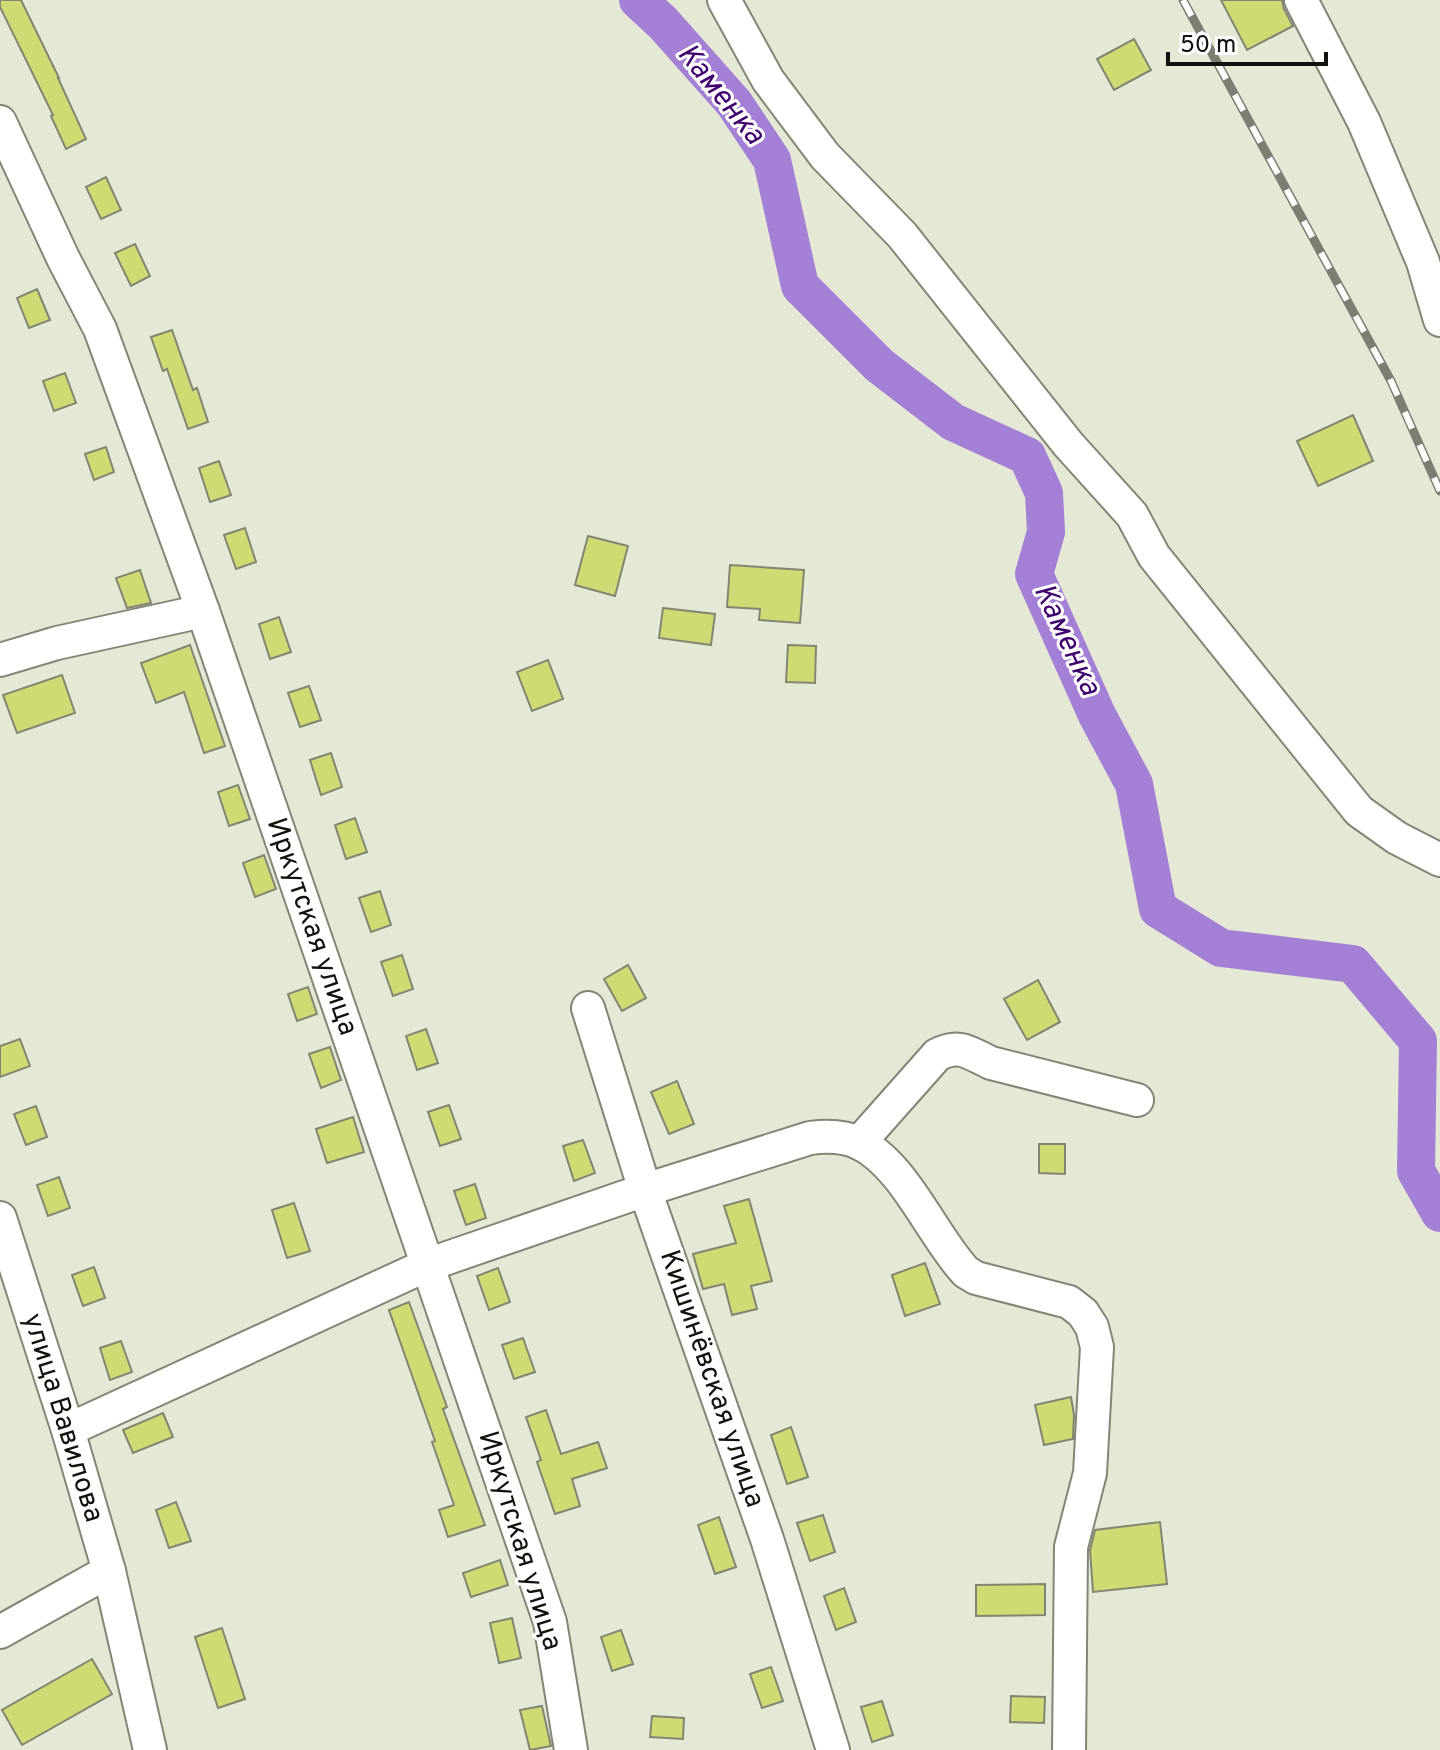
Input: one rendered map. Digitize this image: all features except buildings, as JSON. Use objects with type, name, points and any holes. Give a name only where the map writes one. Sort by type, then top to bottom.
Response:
[{"type":"street","points":[[724,0],[768,80],[825,156],[902,235],[1068,444],[1132,515],[1154,556],[1359,811],[1397,838],[1440,860]]},
{"type":"street","points":[[1301,0],[1364,122],[1423,262],[1440,320]]},
{"type":"street","name":"Иркутская улица","points":[[0,122],[63,258],[100,329],[203,611],[550,1622],[571,1750]]},
{"type":"street","points":[[0,660],[57,643],[203,611]]},
{"type":"street","name":"Кишинёвская улица","points":[[588,1008],[645,1190],[767,1539],[833,1750]]},
{"type":"street","points":[[859,1143],[937,1055],[947,1050],[968,1051],[991,1063],[1137,1100]]},
{"type":"street","points":[[68,1430],[427,1265],[645,1190],[810,1138],[839,1137],[859,1143],[889,1166],[966,1272],[976,1278],[1069,1302],[1083,1313],[1092,1327],[1097,1347],[1090,1473],[1071,1547],[1069,1750]]},
{"type":"street","name":"улица Вавилова","points":[[0,1218],[68,1430],[109,1571],[150,1750]]},
{"type":"street","points":[[0,1632],[109,1571]]},
{"type":"waterway","name":"Каменка","points":[[638,0],[663,23],[734,103],[772,160],[800,286],[879,365],[953,422],[1027,456],[1044,493],[1046,532],[1034,574],[1097,715],[1134,784],[1158,909],[1221,948],[1353,964],[1418,1041],[1416,1171],[1440,1213]]},
{"type":"railway","points":[[1183,0],[1391,381],[1440,491]]}]
